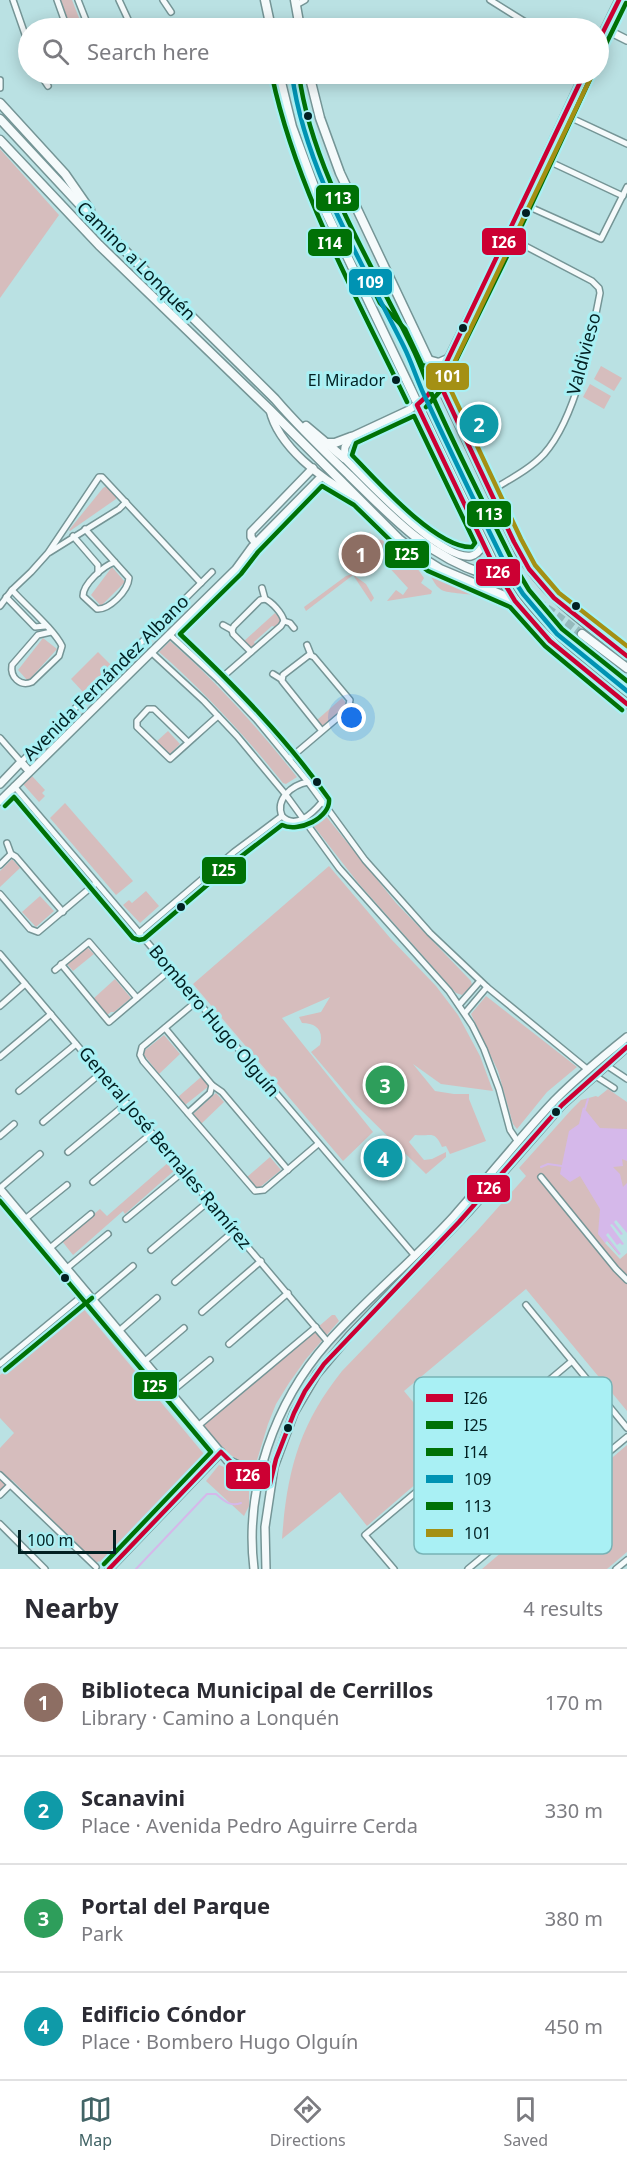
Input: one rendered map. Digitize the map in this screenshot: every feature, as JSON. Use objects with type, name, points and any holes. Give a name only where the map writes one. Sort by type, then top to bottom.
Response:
[{"type":"main road","points":[[265,0],[269,18]]},
{"type":"main road","points":[[609,19],[616,1]]},
{"type":"main road","points":[[296,2],[298,18]]},
{"type":"main road","points":[[609,31],[627,40]]},
{"type":"main road","points":[[281,84],[288,116],[308,172],[501,578],[515,601],[550,641],[627,704]]},
{"type":"main road","points":[[312,84],[320,118],[337,167],[519,550],[540,582],[563,606],[627,656]]},
{"type":"main road","points":[[326,442],[335,443],[351,437],[417,405],[438,380],[579,84]]},
{"type":"main road","points":[[0,103],[70,179],[84,199],[95,221]]},
{"type":"main road","name":"Camino a Lonquén","points":[[0,119],[95,221],[275,399]]},
{"type":"main road","name":"Camino a Lonquén","points":[[0,140],[99,245],[270,410],[399,539],[432,565],[515,601]]},
{"type":"main road","points":[[428,360],[439,363],[448,359]]},
{"type":"main road","points":[[275,399],[344,458],[408,520],[438,543],[469,556],[476,554],[484,544]]},
{"type":"main road","points":[[275,399],[300,428],[409,533],[441,555],[484,573]]},
{"type":"main road","name":"Camino a Lonquén","points":[[270,410],[280,434],[321,477],[359,499]]},
{"type":"main road","points":[[344,458],[345,447],[351,437]]},
{"type":"main road","name":"Avenida Fernández Albano","points":[[256,544],[251,537],[251,532],[313,468]]},
{"type":"main road","name":"Avenida Fernández Albano","points":[[0,801],[236,569],[256,544],[321,477]]},
{"type":"main road","points":[[582,633],[627,668]]},
{"type":"main road","points":[[21,762],[29,771]]},
{"type":"main road","name":"Avenida Fernández Albano","points":[[0,783],[21,762]]},
{"type":"main road","points":[[254,1569],[252,1526],[258,1481],[274,1431],[289,1399],[310,1365],[328,1342],[452,1218],[556,1099],[587,1069],[627,1037]]},
{"type":"main road","points":[[266,1569],[265,1527],[270,1484],[282,1441],[305,1391],[324,1364],[459,1222],[562,1105],[627,1047]]},
{"type":"main road","points":[[0,1189],[236,1470],[245,1476],[270,1484]]},
{"type":"main road","points":[[108,1569],[221,1452]]},
{"type":"main road","points":[[229,1461],[272,1475]]},
{"type":"main road","points":[[245,1476],[256,1494]]},
{"type":"street","points":[[13,0],[19,18]]},
{"type":"street","points":[[57,0],[63,18]]},
{"type":"street","points":[[78,0],[85,18]]},
{"type":"street","points":[[119,0],[126,18]]},
{"type":"street","points":[[163,0],[171,12]]},
{"type":"street","points":[[296,2],[305,0]]},
{"type":"street","points":[[490,0],[519,18]]},
{"type":"street","points":[[0,80],[0,88]]},
{"type":"street","points":[[565,115],[627,144]]},
{"type":"street","points":[[544,159],[623,196]]},
{"type":"street","points":[[523,204],[601,239],[627,187]]},
{"type":"street","name":"Valdivieso","points":[[491,492],[538,460],[560,429],[578,382],[600,293],[599,288],[592,281],[508,237]]},
{"type":"street","points":[[0,606],[12,590],[48,553],[97,478],[102,477],[201,583]]},
{"type":"street","points":[[48,553],[119,509],[126,502]]},
{"type":"street","points":[[85,529],[128,576],[128,584],[106,608],[102,610],[94,608],[83,594],[85,587],[113,560]]},
{"type":"street","points":[[73,536],[98,565],[98,575]]},
{"type":"street","points":[[98,565],[113,560]]},
{"type":"street","name":"Avenida Fernández Albano","points":[[21,762],[212,572]]},
{"type":"street","points":[[262,588],[265,599],[284,621],[294,628]]},
{"type":"street","points":[[12,590],[45,626],[51,632],[61,643],[61,654],[32,682],[22,684],[13,675],[11,668],[35,637],[43,632],[51,632]]},
{"type":"street","points":[[0,601],[6,597]]},
{"type":"street","points":[[6,597],[35,627],[35,637]]},
{"type":"street","points":[[232,630],[247,613],[265,599]]},
{"type":"street","points":[[219,680],[282,626],[284,621]]},
{"type":"street","points":[[223,625],[232,630],[233,634],[252,652]]},
{"type":"street","points":[[35,627],[45,626]]},
{"type":"street","points":[[170,634],[256,719],[396,896],[430,933],[480,981],[587,1069]]},
{"type":"street","points":[[289,759],[350,705],[350,700],[311,655],[307,645]]},
{"type":"street","points":[[151,652],[218,716],[286,795],[339,868],[438,978],[465,1013],[490,1062],[510,1130],[518,1142]]},
{"type":"street","points":[[281,679],[283,675],[311,655]]},
{"type":"street","points":[[273,674],[281,679],[322,731]]},
{"type":"street","points":[[350,705],[358,710]]},
{"type":"street","points":[[188,742],[154,709],[148,709],[137,721],[137,727],[170,759],[218,716]]},
{"type":"street","points":[[0,738],[21,762]]},
{"type":"street","points":[[308,782],[299,784],[286,795],[279,805],[282,816],[293,822],[303,819],[322,802]]},
{"type":"street","name":"Bombero Hugo Olguín","points":[[14,786],[415,1256]]},
{"type":"street","points":[[139,933],[234,852],[282,816]]},
{"type":"street","points":[[7,843],[11,854],[15,855],[63,912]]},
{"type":"street","points":[[0,865],[11,854]]},
{"type":"street","points":[[0,894],[34,932],[40,931],[96,883]]},
{"type":"street","points":[[55,970],[89,942],[137,998]]},
{"type":"street","name":"General José Bernales Ramírez","points":[[0,954],[328,1342]]},
{"type":"street","points":[[61,964],[109,1022],[170,970]]},
{"type":"street","points":[[459,1005],[480,981]]},
{"type":"street","points":[[0,1006],[25,984]]},
{"type":"street","points":[[465,1013],[487,987]]},
{"type":"street","points":[[197,1001],[142,1047],[141,1059],[251,1188],[258,1192],[264,1190],[318,1144]]},
{"type":"street","points":[[0,1057],[51,1014]]},
{"type":"street","points":[[165,1028],[288,1170]]},
{"type":"street","points":[[19,1092],[76,1044]]},
{"type":"street","points":[[606,1065],[627,1079]]},
{"type":"street","points":[[43,1122],[101,1073]]},
{"type":"street","points":[[594,1075],[614,1088]]},
{"type":"street","points":[[188,1113],[210,1093],[212,1085]]},
{"type":"street","points":[[68,1152],[127,1103]]},
{"type":"street","points":[[0,1136],[14,1124]]},
{"type":"street","points":[[93,1182],[152,1132]]},
{"type":"street","points":[[0,1189],[40,1154]]},
{"type":"street","points":[[126,1220],[184,1171]]},
{"type":"street","points":[[541,1177],[627,1280]]},
{"type":"street","points":[[25,1219],[67,1185]]},
{"type":"street","points":[[151,1250],[209,1201]]},
{"type":"street","points":[[50,1248],[91,1214]]},
{"type":"street","points":[[175,1282],[235,1230]]},
{"type":"street","points":[[67,1268],[108,1234]]},
{"type":"street","points":[[202,1312],[261,1261]]},
{"type":"street","points":[[93,1299],[133,1266]]},
{"type":"street","points":[[0,1364],[87,1292]]},
{"type":"street","points":[[229,1344],[288,1293]]},
{"type":"street","points":[[119,1330],[157,1298]]},
{"type":"street","points":[[526,1305],[585,1377]]},
{"type":"street","points":[[199,1425],[316,1327]]},
{"type":"street","points":[[145,1362],[184,1328]]},
{"type":"street","points":[[171,1392],[210,1360]]},
{"type":"street","points":[[553,1377],[572,1361]]},
{"type":"street","points":[[612,1410],[627,1428]]},
{"type":"street","points":[[612,1449],[627,1437]]},
{"type":"street","points":[[0,1475],[96,1567]]},
{"type":"street","points":[[0,1495],[10,1485]]},
{"type":"street","points":[[394,1569],[365,1535],[414,1494]]},
{"type":"street","points":[[0,1524],[45,1569]]},
{"type":"street","points":[[468,1569],[486,1554]]},
{"type":"street","points":[[616,1569],[627,1560]]},
{"type":"shaded area","points":[[59,0],[72,0],[79,18],[65,18]]},
{"type":"shaded area","points":[[0,149],[59,215],[0,298]]},
{"type":"shaded area","points":[[601,366],[622,378],[614,391],[594,379]]},
{"type":"shaded area","points":[[590,384],[611,396],[604,409],[583,397]]},
{"type":"shaded area","points":[[108,485],[117,496],[116,499],[70,531],[103,488]]},
{"type":"shaded area","points":[[375,525],[399,548],[430,569],[488,594],[487,596],[440,589],[423,566],[397,555]]},
{"type":"shaded area","points":[[370,532],[373,539],[382,540],[402,560],[417,568],[424,578],[421,583],[432,591],[431,594],[387,601],[396,590],[403,595],[408,588],[364,540]]},
{"type":"shaded area","points":[[112,567],[125,582],[101,606],[91,595]]},
{"type":"shaded area","points":[[352,574],[366,584],[374,598],[371,602],[353,575],[306,611],[304,607]]},
{"type":"shaded area","points":[[275,613],[282,620],[254,642],[251,648],[244,641]]},
{"type":"shaded area","points":[[43,638],[57,649],[28,681],[18,670]]},
{"type":"shaded area","points":[[170,641],[237,706],[297,777],[286,784],[283,783],[224,715],[159,652]]},
{"type":"shaded area","points":[[98,652],[111,665],[83,692],[71,679]]},
{"type":"shaded area","points":[[342,698],[348,705],[323,727],[317,720]]},
{"type":"shaded area","points":[[168,731],[180,744],[169,755],[156,742]]},
{"type":"shaded area","points":[[32,776],[45,790],[42,793],[45,796],[39,802],[23,784]]},
{"type":"shaded area","points":[[65,803],[133,881],[116,895],[50,818]]},
{"type":"shaded area","points":[[321,810],[396,903],[471,981],[472,985],[462,995],[456,993],[359,884],[309,820]]},
{"type":"shaded area","points":[[12,859],[20,868],[0,887],[0,871]]},
{"type":"shaded area","points":[[329,866],[391,939],[436,986],[458,1015],[480,1056],[493,1091],[441,1084],[413,1064],[435,1091],[469,1094],[486,1141],[450,1154],[446,1146],[442,1147],[434,1136],[415,1135],[409,1142],[424,1160],[446,1152],[446,1157],[426,1174],[356,1105],[311,1052],[320,1045],[320,1031],[311,1024],[302,1023],[299,1017],[321,1012],[330,997],[282,1018],[373,1132],[343,1161],[193,984]]},
{"type":"shaded area","points":[[146,891],[159,906],[140,923],[123,905],[129,900],[132,903]]},
{"type":"shaded area","points":[[40,896],[54,911],[36,927],[22,912]]},
{"type":"shaded area","points":[[87,947],[94,954],[73,971],[67,964]]},
{"type":"shaded area","points":[[115,979],[131,998],[107,1015],[93,999]]},
{"type":"shaded area","points":[[486,996],[577,1067],[547,1092],[517,1129],[513,1124],[498,1071],[471,1014]]},
{"type":"shaded area","points":[[164,1035],[180,1054],[159,1074],[144,1055],[144,1051]]},
{"type":"shaded area","points":[[201,1077],[209,1086],[185,1105],[178,1097]]},
{"type":"shaded area","points":[[608,1089],[627,1102],[627,1411],[612,1393],[612,1377],[599,1377],[526,1289],[421,1377],[414,1377],[414,1383],[404,1391],[414,1403],[414,1485],[367,1526],[340,1492],[282,1539],[287,1492],[298,1450],[305,1430],[327,1391],[342,1371],[477,1231],[526,1176],[519,1168],[572,1109],[581,1100],[598,1097]]},
{"type":"shaded area","points":[[216,1093],[224,1102],[201,1124],[193,1114]]},
{"type":"shaded area","points":[[583,1107],[600,1128],[627,1129],[627,1161],[622,1159],[623,1166],[613,1167],[620,1174],[623,1187],[627,1183],[627,1249],[620,1256],[608,1241],[605,1243],[598,1234],[600,1209],[580,1176],[570,1182],[560,1174],[569,1131],[579,1124]]},
{"type":"shaded area","points":[[270,1157],[281,1170],[259,1188],[255,1187],[247,1177]]},
{"type":"shaded area","points":[[170,1161],[176,1169],[125,1214],[123,1211],[73,1255],[62,1241],[100,1209],[107,1216]]},
{"type":"shaded area","points":[[82,1307],[208,1459],[102,1564],[99,1561],[96,1563],[12,1480],[0,1492],[0,1448],[14,1433],[0,1418],[0,1375]]},
{"type":"shaded area","points":[[332,1315],[335,1315],[339,1321],[306,1359],[276,1404],[257,1460],[249,1467],[242,1463],[219,1444],[204,1427],[205,1424]]},
{"type":"shaded area","points":[[627,1445],[627,1552],[607,1569],[482,1569],[500,1554],[612,1554],[612,1458]]},
{"type":"shaded area","points":[[219,1465],[249,1486],[249,1506],[244,1516],[206,1481]]},
{"type":"pier","points":[[616,1220],[627,1233],[627,1253],[620,1259],[605,1243],[607,1241],[619,1255],[621,1254],[606,1235],[608,1233],[617,1245],[624,1244],[610,1225],[612,1224],[621,1235],[623,1234],[614,1222]]},
{"type":"waterway","points":[[585,1109],[588,1099]]},
{"type":"waterway","points":[[541,1167],[548,1164],[562,1166]]},
{"type":"waterway","points":[[136,1569],[207,1494],[216,1494],[230,1504],[241,1503]]},
{"type":"tunnel","points":[[484,574],[523,592],[582,634]]},
{"type":"transit line","name":"I26","points":[[609,20],[619,0]]},
{"type":"transit line","name":"I14","points":[[609,38],[626,3]]},
{"type":"transit line","name":"I14","points":[[274,84],[296,160],[312,201],[407,402]]},
{"type":"transit line","name":"109","points":[[294,84],[309,144],[337,214],[404,347],[424,395],[510,574],[523,594],[557,634],[627,691]]},
{"type":"transit line","name":"113","points":[[301,84],[316,144],[329,179],[361,248],[418,359],[453,441],[517,570],[529,590],[562,629],[627,681]]},
{"type":"transit line","name":"I26","points":[[579,84],[438,380],[428,395],[417,405],[494,566],[515,601],[550,641],[627,704]]},
{"type":"transit line","name":"I14","points":[[426,407],[442,389],[588,84]]},
{"type":"transit line","name":"101","points":[[588,84],[446,380],[535,565],[559,593],[627,646]]},
{"type":"transit line","name":"I14","points":[[365,272],[380,303],[405,329],[422,365],[438,370],[451,366]]},
{"type":"transit line","name":"I26","points":[[438,380],[514,542],[529,569],[554,598],[627,656]]},
{"type":"transit line","name":"I14","points":[[414,416],[475,543],[472,547],[458,545],[425,525],[391,496],[352,455],[356,443],[414,416]]},
{"type":"transit line","name":"I25","points":[[5,806],[14,797],[133,938],[139,940],[144,939],[239,858],[282,825],[289,827],[304,825],[319,818],[325,812],[329,799],[295,755],[240,693],[180,634],[241,574],[258,552],[322,486],[354,505],[394,544],[428,571],[510,607],[545,646],[622,710]]},
{"type":"transit line","name":"I26","points":[[109,1569],[221,1452],[242,1473],[270,1484],[276,1459],[294,1413],[305,1391],[324,1364],[459,1222],[562,1105],[627,1047]]},
{"type":"transit line","name":"I25","points":[[0,1201],[211,1452],[104,1564]]},
{"type":"transit line","name":"I25","points":[[5,1370],[92,1298]]},
{"type":"place","name":"El Mirador","points":[[396,380]]},
{"type":"place","name":"Scanavini","points":[[479,424]]},
{"type":"place","name":"Biblioteca Municipal de Cerrillos","points":[[361,554]]},
{"type":"place","name":"Portal del Parque","points":[[385,1085]]},
{"type":"place","name":"Edificio Cóndor","points":[[383,1158]]}]
